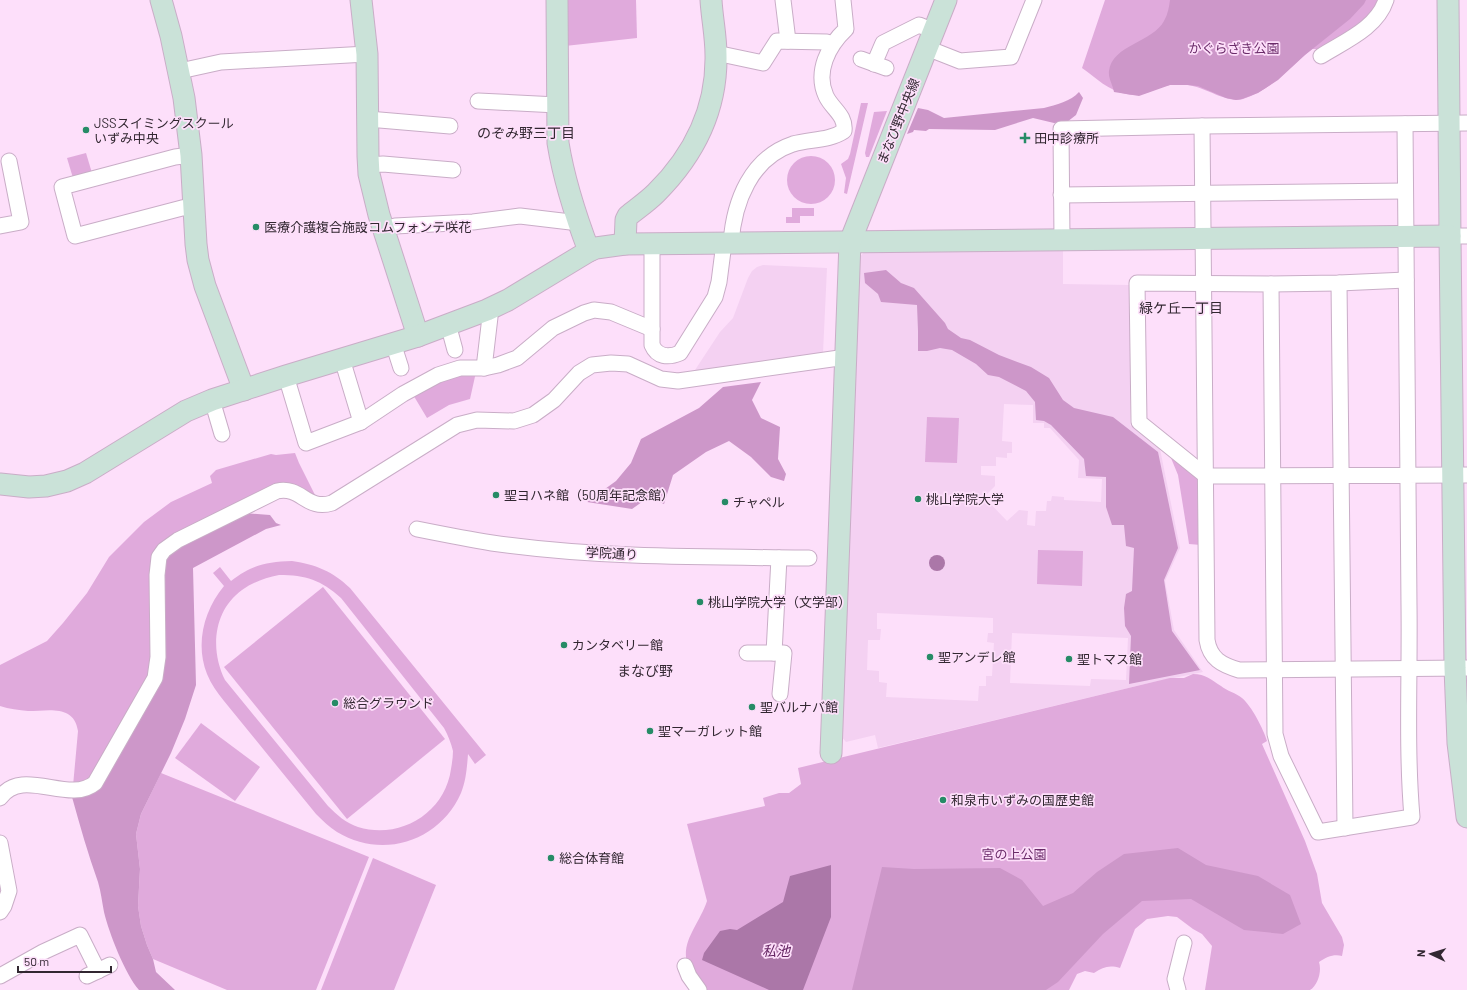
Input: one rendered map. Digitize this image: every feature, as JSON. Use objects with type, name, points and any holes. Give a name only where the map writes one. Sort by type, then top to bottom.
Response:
[{"type":"street","points":[[161,0],[180,71],[191,155],[196,244],[205,286],[244,390]]},
{"type":"street","points":[[361,0],[367,54],[369,165],[374,198],[418,336]]},
{"type":"street","points":[[556,0],[558,143],[561,160],[579,223],[589,251]]},
{"type":"street","points":[[625,244],[626,220],[656,193],[679,168],[702,129],[712,98],[716,53],[711,0]]},
{"type":"street","points":[[783,0],[788,41]]},
{"type":"street","points":[[652,244],[652,345],[654,351],[658,354],[667,356],[680,352],[715,297],[737,205],[749,178],[764,162],[782,149],[794,144],[829,137],[844,131],[845,125],[841,115],[826,97],[823,68],[831,45],[846,29],[843,0]]},
{"type":"street","name":"まなび野中央線","points":[[831,753],[850,242],[946,0]]},
{"type":"street","points":[[873,64],[882,43],[919,25],[930,40],[960,61],[1011,57],[1034,0]]},
{"type":"street","points":[[1322,56],[1358,34],[1372,22],[1379,15],[1386,0]]},
{"type":"street","points":[[1448,0],[1458,123],[1461,668],[1458,743],[1467,817]]},
{"type":"street","points":[[716,53],[763,63],[777,41],[827,42],[831,45]]},
{"type":"street","points":[[180,71],[221,62],[367,54]]},
{"type":"street","points":[[478,102],[504,96],[557,105]]},
{"type":"street","points":[[368,119],[427,118],[450,126]]},
{"type":"street","points":[[1062,240],[1061,129],[1458,123]]},
{"type":"street","points":[[1271,284],[1275,734],[1281,756],[1318,832],[1412,817],[1409,786],[1410,669],[1407,475],[1405,124]]},
{"type":"street","points":[[1202,126],[1204,192],[1208,649],[1215,658],[1229,667],[1239,670],[1275,671],[1461,668]]},
{"type":"street","points":[[191,155],[175,157],[62,187],[75,236],[182,208],[195,206]]},
{"type":"street","points":[[369,165],[383,164],[453,170]]},
{"type":"street","points":[[0,226],[21,222],[7,171]]},
{"type":"street","points":[[1061,194],[1405,191]]},
{"type":"street","points":[[384,230],[395,226],[473,222],[520,216],[579,223]]},
{"type":"street","points":[[0,484],[29,487],[46,486],[67,481],[86,473],[186,411],[212,400],[286,376],[418,336],[487,310],[508,300],[596,248],[625,244],[1062,240],[1204,237],[1458,236]]},
{"type":"street","points":[[1406,280],[1271,284],[1138,283],[1138,422],[1206,476],[1460,475]]},
{"type":"street","points":[[1339,283],[1345,828]]},
{"type":"street","points":[[484,368],[490,317],[487,310]]},
{"type":"street","points":[[286,376],[306,443],[361,422],[403,394],[438,375],[460,368],[484,368],[498,365],[517,358],[553,328],[584,313],[594,310],[611,312],[652,329]]},
{"type":"street","points":[[448,324],[455,350]]},
{"type":"street","points":[[393,343],[401,368]]},
{"type":"street","points":[[0,798],[4,792],[12,787],[21,785],[35,785],[78,790],[91,787],[95,783],[151,686],[157,671],[157,575],[159,557],[170,545],[189,534],[277,491],[289,490],[313,504],[323,506],[332,503],[457,424],[477,420],[514,421],[533,415],[554,400],[579,373],[592,365],[611,363],[628,364],[661,379],[678,380],[846,357]]},
{"type":"street","points":[[342,358],[361,422]]},
{"type":"street","points":[[212,400],[222,434]]},
{"type":"street","name":"学院通り","points":[[417,529],[492,543],[557,550],[633,555],[809,558]]},
{"type":"street","points":[[774,653],[779,558]]},
{"type":"street","points":[[747,653],[784,653],[780,694]]},
{"type":"street","points":[[0,843],[3,872],[9,892],[0,912]]},
{"type":"street","points":[[0,976],[41,947],[80,935],[99,971]]},
{"type":"street","points":[[1178,990],[1175,979],[1184,943]]},
{"type":"street","points":[[685,966],[689,976],[699,990]]},
{"type":"shaded area","name":"桃山学院大学","points":[[865,251],[1063,251],[1063,284],[1130,285],[1130,425],[1160,449],[1180,548],[1165,581],[1174,630],[1203,672],[1149,683],[878,748],[875,735],[846,742],[840,735],[859,258]],"holes":[[[1004,404],[1033,405],[1033,423],[1044,423],[1044,428],[1050,428],[1079,460],[1078,478],[1102,479],[1101,502],[1064,500],[1064,497],[1052,496],[1051,501],[1047,501],[1046,511],[1036,511],[1035,526],[1027,525],[1028,511],[1019,510],[1007,521],[984,497],[995,486],[995,476],[981,475],[981,466],[996,466],[996,457],[1007,458],[1007,453],[1012,453],[1012,442],[1002,441]],[[877,613],[993,618],[993,633],[988,633],[987,642],[994,643],[992,676],[986,676],[986,686],[979,686],[978,701],[886,697],[887,683],[879,682],[879,671],[867,670],[868,640],[880,640],[881,629],[877,629]],[[1012,633],[1128,638],[1126,680],[1091,679],[1090,686],[1010,683]]]},
{"type":"shaded area","points":[[763,265],[827,268],[823,353],[696,371],[695,370],[720,332],[733,318],[752,271]]},
{"type":"green space","points":[[565,0],[636,0],[637,38],[565,46]]},
{"type":"green space","name":"かぐらざき公園","points":[[1105,0],[1381,0],[1370,19],[1324,49],[1312,49],[1263,90],[1243,99],[1237,100],[1223,97],[1195,86],[1188,85],[1164,86],[1138,95],[1126,94],[1108,87],[1082,68]]},
{"type":"green space","name":"かぐらざき公園","points":[[1170,0],[1366,0],[1350,19],[1305,55],[1278,80],[1258,93],[1242,99],[1236,100],[1226,98],[1198,86],[1187,85],[1170,85],[1139,96],[1114,92],[1109,74],[1112,62],[1117,55],[1125,49],[1159,28],[1166,16]]},
{"type":"green space","points":[[1079,92],[1083,98],[1076,115],[1067,122],[1054,123],[1033,118],[995,130],[929,129],[926,131],[914,130],[913,132],[907,134],[918,108],[928,110],[944,118],[1044,108],[1068,100]]},
{"type":"green space","points":[[861,103],[868,103],[847,194],[844,193],[846,178],[841,164],[848,159],[850,154]]},
{"type":"green space","points":[[887,111],[869,157],[866,157],[865,153],[874,112]]},
{"type":"green space","points":[[86,153],[92,173],[73,178],[67,158]]},
{"type":"green space","points":[[806,156],[816,156],[828,163],[835,175],[835,185],[828,197],[816,204],[806,204],[798,200],[791,193],[787,185],[787,175],[791,167],[798,160]]},
{"type":"green space","points":[[792,208],[814,208],[814,216],[800,216],[800,223],[786,223],[786,217],[792,217]]},
{"type":"green space","points":[[886,270],[901,283],[914,288],[945,323],[948,329],[961,338],[970,340],[999,355],[1031,367],[1049,378],[1063,400],[1074,408],[1113,417],[1158,452],[1178,548],[1164,580],[1172,631],[1200,670],[1129,684],[1131,636],[1125,626],[1124,608],[1126,594],[1132,591],[1134,548],[1126,546],[1124,525],[1112,525],[1106,507],[1106,477],[1086,476],[1084,459],[1051,425],[1044,421],[1036,420],[1035,402],[1026,391],[999,377],[988,375],[976,364],[952,350],[940,348],[927,351],[918,351],[917,305],[881,302],[878,294],[865,283],[864,273]]},
{"type":"green space","points":[[476,372],[470,399],[449,405],[427,418],[412,393],[439,378]]},
{"type":"green space","points":[[761,382],[752,400],[761,418],[780,427],[778,459],[786,474],[784,481],[771,477],[751,457],[729,441],[706,452],[673,475],[664,504],[649,497],[632,509],[587,502],[616,481],[631,463],[641,439],[699,408],[723,387]]},
{"type":"green space","points":[[927,417],[959,418],[957,463],[925,462]]},
{"type":"green space","points":[[295,453],[316,497],[292,486],[177,535],[153,667],[96,774],[73,786],[78,731],[76,722],[71,716],[59,711],[28,711],[0,706],[0,665],[47,641],[87,593],[109,557],[144,522],[171,502],[212,483],[210,476],[216,470],[271,454],[276,455]]},
{"type":"green space","points":[[1171,458],[1197,478],[1200,483],[1201,545],[1189,544],[1178,475]]},
{"type":"green space","points":[[244,513],[270,515],[276,523],[281,525],[266,529],[193,568],[196,685],[185,719],[171,753],[141,814],[136,834],[140,869],[138,906],[141,926],[156,972],[175,990],[139,990],[123,964],[110,931],[104,912],[98,882],[72,797],[83,796],[158,685],[161,577],[167,554]]},
{"type":"green space","points":[[1038,550],[1083,551],[1082,586],[1037,584]]},
{"type":"green space","name":"総合グラウンド","points":[[292,561],[317,567],[337,577],[350,588],[486,755],[475,764],[468,754],[463,788],[452,810],[425,834],[408,841],[391,845],[373,844],[355,840],[334,830],[316,814],[224,701],[210,681],[203,663],[202,639],[207,616],[211,606],[224,586],[213,573],[220,567],[231,581],[246,571],[260,565]],"holes":[[[289,575],[320,583],[341,598],[444,728],[453,751],[453,758],[447,785],[440,798],[430,810],[418,819],[404,826],[389,830],[374,830],[358,827],[335,813],[225,680],[220,668],[216,644],[220,620],[225,609],[232,599],[250,585],[274,576]]]},
{"type":"green space","name":"総合グラウンド","points":[[323,587],[445,739],[347,819],[224,667]]},
{"type":"green space","name":"宮の上公園","points":[[1193,674],[1205,676],[1240,696],[1246,701],[1257,718],[1267,741],[1262,744],[1305,841],[1317,874],[1322,903],[1342,937],[1344,945],[1342,956],[1330,956],[1319,962],[1319,978],[1310,990],[1205,990],[1212,946],[1202,934],[1177,917],[1168,916],[1147,919],[1135,929],[1120,968],[1109,967],[1103,968],[1094,973],[1085,971],[1077,974],[1069,990],[705,990],[693,976],[688,966],[686,956],[687,947],[707,901],[687,824],[765,806],[763,798],[779,793],[789,793],[801,784],[798,768],[1170,678],[1184,678]]},
{"type":"green space","points":[[201,723],[260,767],[235,801],[175,758]]},
{"type":"green space","points":[[161,773],[369,857],[316,990],[227,990],[153,959],[141,926],[138,906],[140,869],[136,834],[141,814]]},
{"type":"green space","points":[[1178,848],[1206,865],[1258,876],[1290,895],[1301,924],[1283,934],[1244,930],[1191,899],[1142,901],[1103,934],[1058,982],[1046,990],[852,990],[882,867],[914,869],[1000,868],[1022,880],[1043,906],[1073,893],[1097,872],[1124,854]]},
{"type":"green space","points":[[373,858],[436,885],[394,990],[321,990]]},
{"type":"water","points":[[937,555],[943,557],[945,563],[943,569],[937,571],[931,569],[929,563],[931,557]]},
{"type":"water","name":"私池","points":[[831,865],[831,917],[803,990],[769,990],[702,960],[704,953],[720,931],[730,929],[737,930],[783,902],[790,876]]},
{"type":"place","name":"JSSスイミングスクール いずみ中央","points":[[86,130]]},
{"type":"place","name":"田中診療所","points":[[1025,138]]},
{"type":"place","name":"医療介護複合施設コムフォンテ咲花","points":[[256,227]]},
{"type":"place","name":"聖ヨハネ館（50周年記念館）","points":[[496,495]]},
{"type":"place","name":"桃山学院大学","points":[[918,499]]},
{"type":"place","name":"チャペル","points":[[725,502]]},
{"type":"place","name":"桃山学院大学（文学部）","points":[[700,602]]},
{"type":"place","name":"カンタベリー館","points":[[564,645]]},
{"type":"place","name":"聖アンデレ館","points":[[930,657]]},
{"type":"place","name":"聖トマス館","points":[[1069,659]]},
{"type":"place","name":"総合グラウンド","points":[[335,703]]},
{"type":"place","name":"聖バルナバ館","points":[[752,707]]},
{"type":"place","name":"聖マーガレット館","points":[[650,731]]},
{"type":"place","name":"和泉市いずみの国歴史館","points":[[943,800]]},
{"type":"place","name":"総合体育館","points":[[551,858]]},
{"type":"district","name":"のぞみ野三丁目","points":[[526,133]]},
{"type":"district","name":"緑ケ丘一丁目","points":[[1181,308]]},
{"type":"district","name":"まなび野","points":[[645,671]]}]
